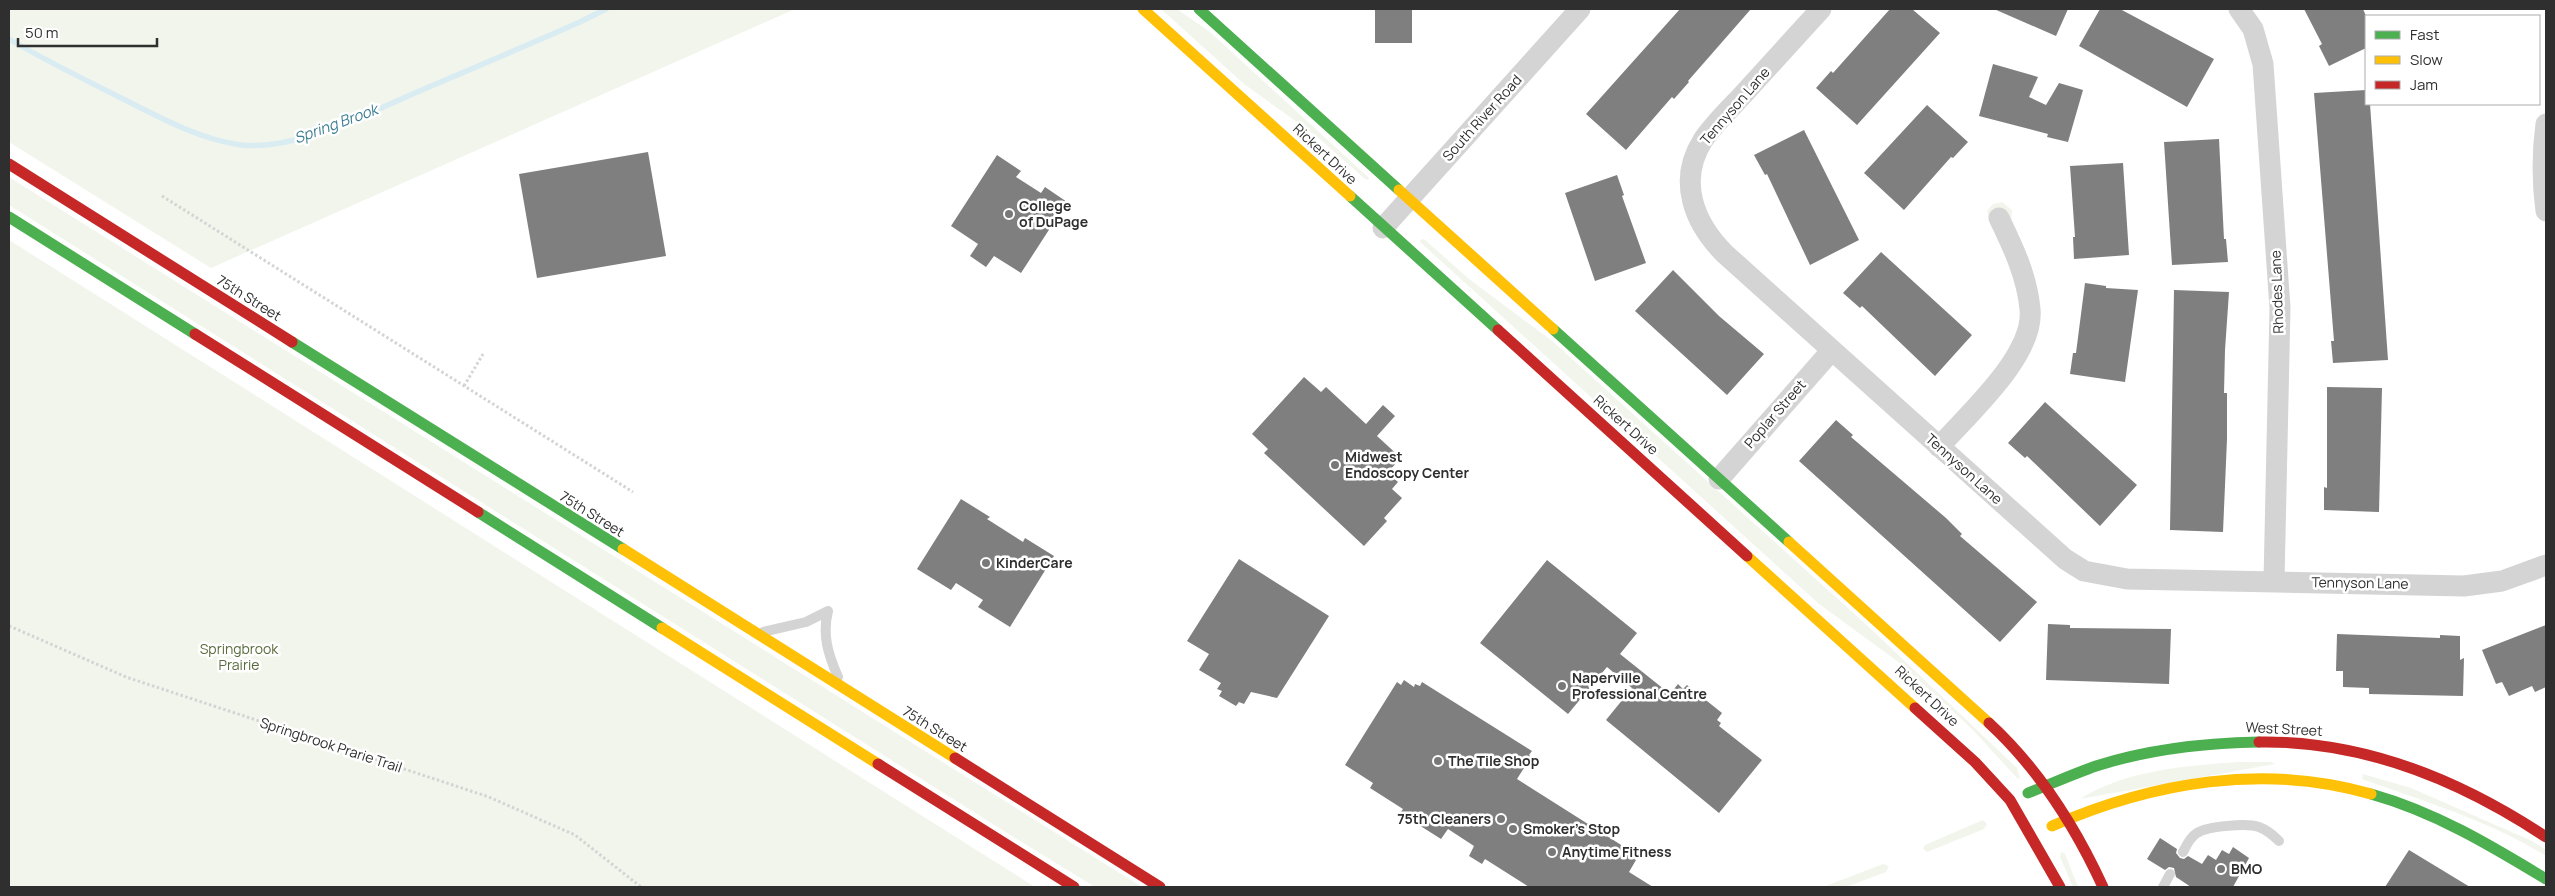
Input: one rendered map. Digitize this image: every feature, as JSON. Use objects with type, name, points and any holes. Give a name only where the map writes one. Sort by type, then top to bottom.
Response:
[{"type":"street","name":"Rickert Drive","points":[[1143,9],[1383,228],[1918,708],[1975,762],[2010,800],[2060,887]]},
{"type":"street","name":"Rickert Drive","points":[[1199,9],[1969,704],[2016,750],[2045,786],[2068,818],[2088,854],[2103,887]]},
{"type":"street","name":"South River Road","points":[[1383,228],[1580,9]]},
{"type":"street","name":"Tennyson Lane","points":[[1821,9],[1704,140],[1694,158],[1691,195],[1698,220],[1712,241],[2046,543],[2074,566],[2084,571],[2127,579],[2464,586],[2502,581],[2546,565]]},
{"type":"street","name":"Rhodes Lane","points":[[2240,9],[2253,28],[2263,64],[2280,308],[2274,581]]},
{"type":"street","points":[[2546,124],[2542,153],[2546,211]]},
{"type":"street","name":"75th Street","points":[[9,164],[1160,887]]},
{"type":"street","points":[[9,217],[1074,887]]},
{"type":"street","points":[[1939,446],[2015,361],[2028,331],[2030,309],[2019,260],[1999,218]]},
{"type":"street","name":"Poplar Street","points":[[1719,479],[1832,350]]},
{"type":"street","name":"West Street","points":[[2010,800],[2105,764],[2184,746],[2246,741],[2322,746],[2357,752],[2427,772],[2491,803],[2546,837]]},
{"type":"street","points":[[2032,836],[2068,818],[2120,799],[2192,782],[2243,779],[2292,780],[2366,793],[2419,810],[2483,841],[2546,879]]},
{"type":"lane","points":[[756,634],[806,622],[828,611],[824,626],[828,654],[843,689]]},
{"type":"lane","points":[[2183,852],[2195,834],[2205,829],[2244,826],[2258,827],[2268,831],[2279,841]]},
{"type":"lane","points":[[2163,887],[2170,874]]},
{"type":"path","points":[[162,196],[633,492]]},
{"type":"path","points":[[464,386],[483,354]]},
{"type":"path","name":"Springbrook Prarie Trail","points":[[9,626],[126,677],[489,797],[575,835],[641,887]]},
{"type":"green space","points":[[9,9],[795,9],[211,268],[9,142]]},
{"type":"green space","points":[[1161,9],[1177,9],[1210,32],[1369,178],[1367,180],[1364,178],[1315,135],[1244,84]]},
{"type":"green space","points":[[9,177],[1142,887],[1095,887],[1012,836],[9,205]]},
{"type":"green space","points":[[2002,202],[2012,210],[2011,223],[1991,224],[1987,211],[1993,204]]},
{"type":"green space","points":[[1424,239],[1469,279],[1551,340],[1871,629],[2017,768],[2020,778],[2018,779],[1972,729],[1897,661],[1819,604],[1420,242],[1420,240]]},
{"type":"green space","name":"Springbrook Prairie","points":[[9,240],[1035,887],[9,887]]},
{"type":"green space","points":[[2238,762],[2271,762],[2275,764],[2080,799],[2098,789],[2117,782],[2156,771]]},
{"type":"green space","points":[[2363,774],[2411,788],[2530,840],[2546,850],[2546,856],[2479,822],[2362,779]]},
{"type":"green space","points":[[1983,820],[1987,824],[1984,829],[1927,852],[1923,849],[1925,845]]},
{"type":"green space","points":[[2061,852],[2065,854],[2078,887],[2073,887],[2060,857]]},
{"type":"green space","points":[[1883,864],[1889,866],[1886,872],[1846,887],[1823,887]]},
{"type":"building","points":[[1375,9],[1412,9],[1412,43],[1375,43]]},
{"type":"building","points":[[1680,9],[1751,9],[1674,99],[1672,97],[1626,150],[1586,114]]},
{"type":"building","points":[[1890,9],[1912,9],[1940,33],[1857,125],[1816,88],[1831,71],[1833,73]]},
{"type":"building","points":[[1994,9],[2068,9],[2056,36]]},
{"type":"building","points":[[2100,9],[2120,9],[2214,59],[2187,107],[2079,46]]},
{"type":"building","points":[[2304,9],[2363,9],[2366,15],[2365,48],[2329,66],[2319,46],[2322,44]]},
{"type":"building","points":[[1993,64],[2038,77],[2029,97],[2046,105],[2059,83],[2083,90],[2068,142],[2047,137],[2048,134],[1979,116]]},
{"type":"building","points":[[2365,90],[2365,105],[2370,105],[2388,360],[2333,363],[2331,341],[2334,341],[2314,93]]},
{"type":"building","points":[[1927,105],[1968,142],[1953,158],[1951,157],[1904,210],[1864,173]]},
{"type":"building","points":[[1804,130],[1859,240],[1810,265],[1767,174],[1765,175],[1754,155]]},
{"type":"building","points":[[2219,139],[2224,239],[2226,239],[2228,262],[2172,265],[2164,142]]},
{"type":"building","points":[[648,152],[666,256],[537,278],[519,174]]},
{"type":"building","name":"College of DuPage","points":[[997,155],[1021,171],[1016,177],[1041,193],[1045,187],[1067,202],[1021,273],[994,256],[986,267],[970,256],[978,244],[951,226]]},
{"type":"building","points":[[2123,163],[2129,255],[2074,259],[2073,237],[2075,237],[2070,166]]},
{"type":"building","points":[[1617,175],[1624,195],[1622,196],[1646,263],[1595,281],[1565,193]]},
{"type":"building","points":[[1881,252],[1972,335],[1935,376],[1862,306],[1860,308],[1843,293]]},
{"type":"building","points":[[1673,270],[1719,316],[1764,354],[1727,395],[1635,311]]},
{"type":"building","points":[[2085,283],[2106,286],[2106,288],[2138,290],[2125,382],[2070,374],[2073,353],[2076,353]]},
{"type":"building","points":[[2174,290],[2229,292],[2225,350],[2224,393],[2227,393],[2227,439],[2223,532],[2170,530]]},
{"type":"building","name":"Midwest Endoscopy Center","points":[[1304,377],[1321,392],[1326,387],[1366,424],[1383,405],[1395,416],[1377,436],[1401,458],[1388,472],[1398,482],[1392,489],[1402,498],[1384,518],[1387,521],[1364,546],[1264,453],[1268,449],[1252,434]]},
{"type":"building","points":[[2327,387],[2382,388],[2379,512],[2324,510],[2324,487],[2327,488]]},
{"type":"building","points":[[2045,402],[2137,485],[2100,526],[2027,456],[2025,458],[2008,443]]},
{"type":"building","points":[[1836,420],[1853,435],[1851,437],[1946,518],[1962,534],[1960,536],[2037,602],[2000,642],[1799,461]]},
{"type":"building","name":"KinderCare","points":[[961,499],[990,517],[987,519],[1023,542],[1025,538],[1054,556],[1010,627],[978,607],[983,600],[956,583],[951,590],[917,569]]},
{"type":"building","points":[[1239,559],[1329,616],[1277,698],[1251,692],[1244,704],[1239,702],[1236,706],[1219,696],[1222,691],[1217,689],[1221,683],[1199,670],[1209,654],[1187,641]]},
{"type":"building","name":"Naperville Professional Centre","points":[[1547,560],[1637,633],[1620,654],[1670,694],[1678,684],[1683,689],[1687,685],[1722,713],[1717,720],[1721,723],[1719,726],[1762,760],[1719,813],[1606,720],[1632,688],[1607,667],[1568,714],[1480,643]]},
{"type":"building","points":[[2048,624],[2070,625],[2070,628],[2171,629],[2169,684],[2046,680]]},
{"type":"building","points":[[2546,625],[2546,687],[2535,692],[2532,686],[2509,696],[2502,682],[2496,684],[2482,650]]},
{"type":"building","points":[[2337,634],[2440,638],[2440,635],[2460,636],[2460,660],[2464,658],[2463,696],[2369,694],[2369,688],[2343,687],[2343,671],[2336,671]]},
{"type":"building","name":"The Tile Shop","points":[[1404,680],[1414,687],[1415,684],[1420,686],[1422,682],[1532,751],[1529,755],[1531,757],[1517,779],[1637,855],[1629,872],[1653,887],[1529,887],[1485,859],[1482,864],[1469,856],[1474,846],[1448,829],[1441,839],[1400,813],[1403,809],[1370,788],[1373,783],[1345,765],[1397,682],[1401,685]]},
{"type":"building","points":[[2160,838],[2177,849],[2176,853],[2180,858],[2184,859],[2188,856],[2202,864],[2208,855],[2216,860],[2222,850],[2229,854],[2233,847],[2249,858],[2233,887],[2191,887],[2176,877],[2174,868],[2169,867],[2165,870],[2147,859]]},
{"type":"building","points":[[2409,850],[2470,887],[2385,887]]},
{"type":"waterway","name":"Spring Brook","points":[[9,39],[63,69],[178,126],[225,142],[241,145],[263,145],[286,142],[334,128],[560,31],[606,9]]},
{"type":"traffic: fast","points":[[1199,9],[1399,190]]},
{"type":"traffic: fast","points":[[1350,196],[1498,330]]},
{"type":"traffic: fast","points":[[9,217],[195,334]]},
{"type":"traffic: fast","points":[[1553,329],[1789,542]]},
{"type":"traffic: fast","points":[[292,342],[623,549]]},
{"type":"traffic: fast","points":[[478,512],[662,628]]},
{"type":"traffic: fast","points":[[2028,793],[2096,766],[2136,755],[2177,748],[2259,742]]},
{"type":"traffic: fast","points":[[2371,794],[2395,801],[2462,830],[2546,879]]},
{"type":"traffic: slow","points":[[1143,9],[1350,196]]},
{"type":"traffic: slow","points":[[1399,190],[1553,329]]},
{"type":"traffic: slow","points":[[1789,542],[1989,723]]},
{"type":"traffic: slow","points":[[623,549],[955,758]]},
{"type":"traffic: slow","points":[[1747,556],[1915,708]]},
{"type":"traffic: slow","points":[[662,628],[878,764]]},
{"type":"traffic: slow","points":[[2052,826],[2129,798],[2169,788],[2209,782],[2250,779],[2290,780],[2331,785],[2371,794]]},
{"type":"traffic: jam","points":[[9,164],[292,342]]},
{"type":"traffic: jam","points":[[1498,330],[1747,556]]},
{"type":"traffic: jam","points":[[195,334],[478,512]]},
{"type":"traffic: jam","points":[[1915,708],[1975,762],[2010,800],[2060,887]]},
{"type":"traffic: jam","points":[[1989,723],[2024,759],[2054,799],[2068,820],[2103,887]]},
{"type":"traffic: jam","points":[[2259,742],[2298,743],[2336,748],[2410,767],[2480,798],[2546,837]]},
{"type":"traffic: jam","points":[[955,758],[1160,887]]},
{"type":"traffic: jam","points":[[878,764],[1074,887]]},
{"type":"place","name":"College of DuPage","points":[[1009,214]]},
{"type":"place","name":"Midwest Endoscopy Center","points":[[1335,465]]},
{"type":"place","name":"KinderCare","points":[[986,563]]},
{"type":"place","name":"Naperville Professional Centre","points":[[1562,686]]},
{"type":"place","name":"The Tile Shop","points":[[1438,761]]},
{"type":"place","name":"75th Cleaners","points":[[1501,819]]},
{"type":"place","name":"Smoker's Stop","points":[[1513,829]]},
{"type":"place","name":"Anytime Fitness","points":[[1552,852]]},
{"type":"place","name":"BMO","points":[[2221,869]]}]
